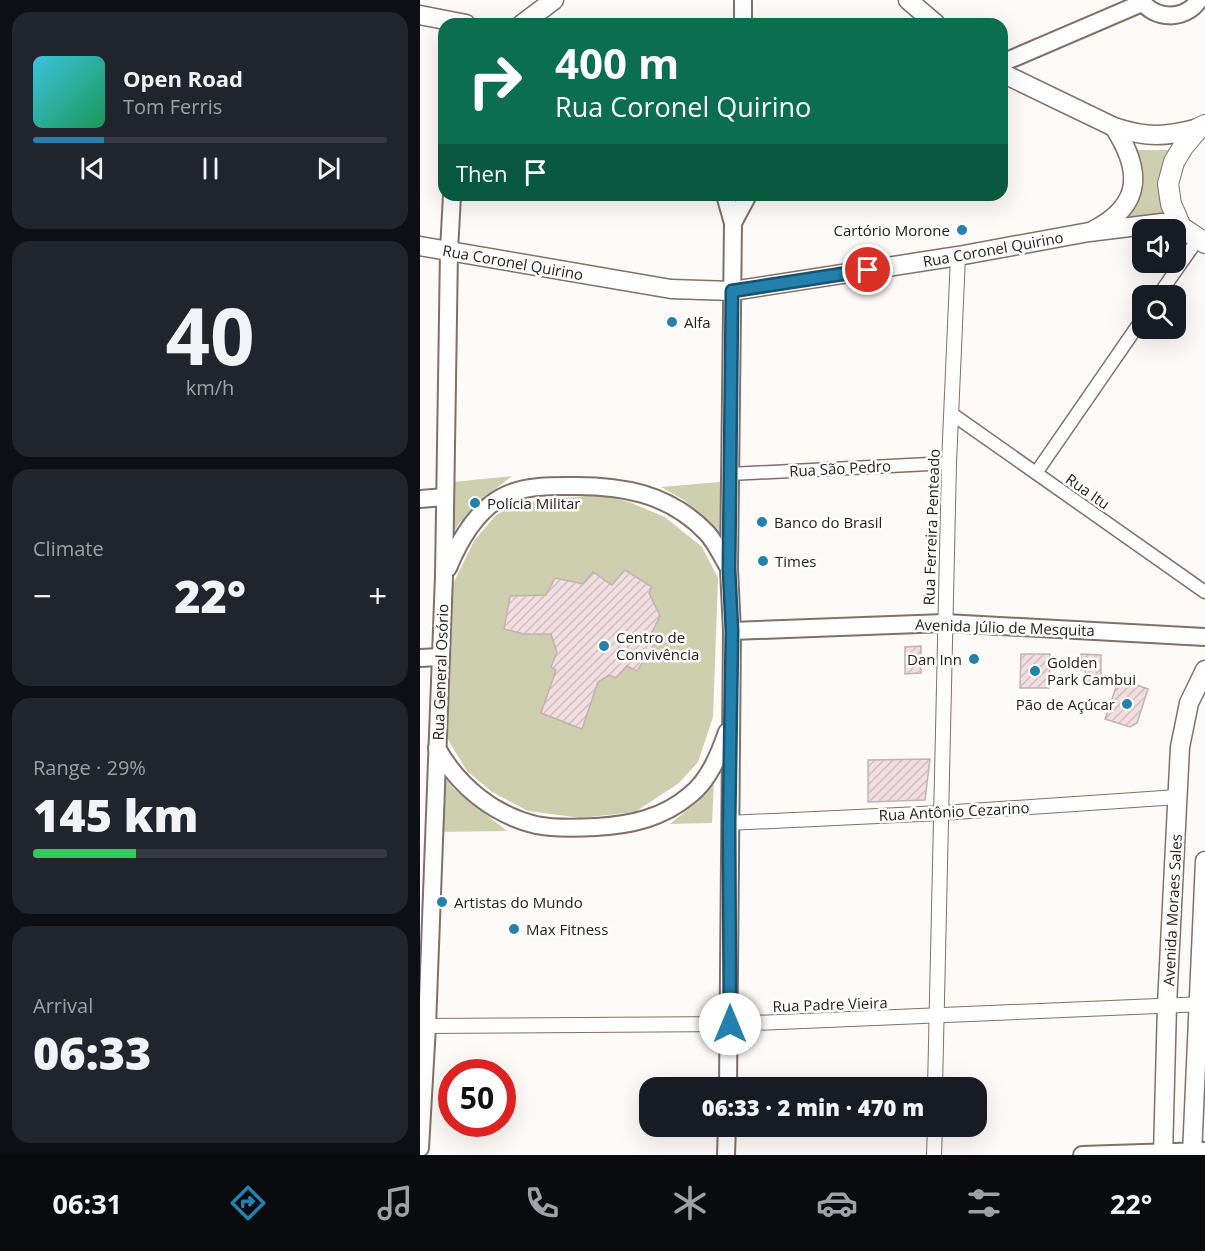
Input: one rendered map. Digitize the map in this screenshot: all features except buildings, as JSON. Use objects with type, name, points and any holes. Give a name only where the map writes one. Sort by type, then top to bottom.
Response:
[{"type":"highway","points":[[1177,219],[1171,204],[1168,184],[1174,162],[1183,147],[1202,126]]},
{"type":"highway","name":"Rua Coronel Quirino","points":[[1186,231],[1201,241]]},
{"type":"main road","points":[[530,18],[554,0]]},
{"type":"main road","points":[[743,0],[743,18]]},
{"type":"main road","points":[[908,0],[929,18]]},
{"type":"main road","points":[[1008,60],[1142,2],[1159,14],[1169,16],[1200,5]]},
{"type":"main road","points":[[420,15],[438,19]]},
{"type":"main road","points":[[1008,76],[1114,127],[1132,133],[1159,136],[1202,126]]},
{"type":"main road","points":[[1089,232],[1109,222],[1124,206],[1133,188],[1134,174],[1128,148],[1114,127]]},
{"type":"main road","name":"Rua General Osório","points":[[420,1148],[427,839],[437,747],[444,576],[452,201]]},
{"type":"main road","points":[[727,201],[733,223],[729,569],[732,631],[728,1077]]},
{"type":"main road","points":[[733,223],[745,201]]},
{"type":"main road","name":"Rua Coronel Quirino","points":[[420,246],[671,290],[732,291],[1132,227]]},
{"type":"main road","points":[[444,576],[463,537],[489,506],[502,497],[517,491],[559,486],[596,485],[631,489],[667,503],[708,534],[729,569]]},
{"type":"main road","points":[[420,499],[445,497]]},
{"type":"main road","name":"Avenida Júlio de Mesquita","points":[[732,631],[945,623],[1203,635]]},
{"type":"main road","points":[[420,658],[440,657]]},
{"type":"main road","name":"Avenida Moraes Sales","points":[[1163,1154],[1167,1005],[1180,747],[1189,703],[1205,670]]},
{"type":"main road","points":[[437,747],[448,767],[462,784],[505,813],[536,825],[619,826],[637,823],[656,816],[691,795],[720,753],[731,720]]},
{"type":"main road","name":"Avenida Moraes Sales","points":[[1196,1152],[1205,861]]},
{"type":"main road","points":[[726,1155],[727,1137]]},
{"type":"main road","points":[[1082,1155],[1196,1152]]},
{"type":"street","points":[[1167,285],[1201,241]]},
{"type":"street","name":"Rua Ferreira Penteado","points":[[935,1077],[949,463],[958,256]]},
{"type":"street","points":[[1036,473],[1132,334]]},
{"type":"street","name":"Rua Itu","points":[[952,414],[1205,592]]},
{"type":"street","name":"Rua São Pedro","points":[[730,474],[949,463]]},
{"type":"street","name":"Rua Antônio Cezarino","points":[[729,823],[941,813],[1178,796]]},
{"type":"street","name":"Rua Padre Vieira","points":[[424,1026],[730,1024],[1201,1004]]},
{"type":"street","points":[[934,1155],[935,1137]]},
{"type":"green space","points":[[1137,150],[1168,150],[1163,181],[1169,217],[1128,221],[1141,179]]},
{"type":"green space","points":[[512,476],[484,498],[458,525],[447,546],[453,482]]},
{"type":"green space","points":[[720,482],[720,534],[684,500],[661,487]]},
{"type":"green space","points":[[601,495],[629,502],[665,517],[702,547],[718,578],[713,717],[698,762],[679,783],[635,812],[581,818],[528,811],[492,792],[467,771],[442,730],[449,592],[474,541],[496,515],[521,503]]},
{"type":"green space","points":[[438,770],[454,789],[507,831],[434,832]]},
{"type":"green space","points":[[714,780],[712,823],[670,824],[696,803]]},
{"type":"place","name":"Cartório Morone","points":[[962,230]]},
{"type":"place","name":"Alfa","points":[[672,322]]},
{"type":"place","name":"Polícia Militar","points":[[475,503]]},
{"type":"place","name":"Banco do Brasil","points":[[762,522]]},
{"type":"place","name":"Times","points":[[763,561]]},
{"type":"place","name":"Centro de Convivência","points":[[604,646]]},
{"type":"place","name":"Dan Inn","points":[[974,659]]},
{"type":"place","name":"Golden Park Cambui","points":[[1035,671]]},
{"type":"place","name":"Pão de Açúcar","points":[[1127,704]]},
{"type":"place","name":"Artistas do Mundo","points":[[442,902]]},
{"type":"place","name":"Max Fitness","points":[[514,929]]},
{"type":"route","points":[[730,1024],[729,823],[732,631],[729,569],[732,291],[868,270]]}]
